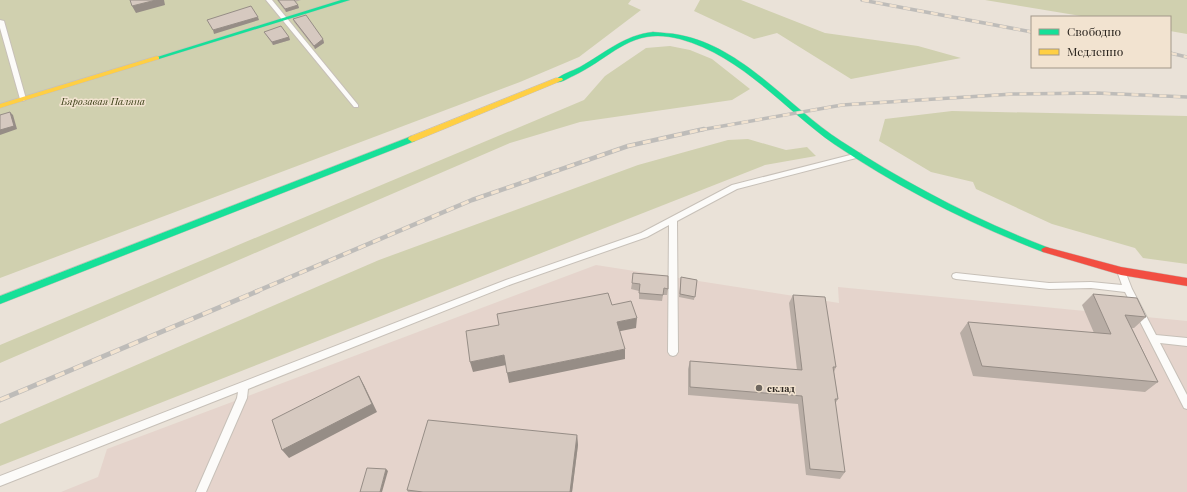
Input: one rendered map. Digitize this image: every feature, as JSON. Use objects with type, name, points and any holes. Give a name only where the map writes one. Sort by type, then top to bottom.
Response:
[{"type":"street","points":[[0,106],[347,0]]},
{"type":"street","points":[[0,300],[535,91],[581,69],[626,40],[635,36],[652,34],[672,34],[698,41],[774,91],[831,138],[932,199],[987,227],[1050,252],[1121,271],[1187,282]]},
{"type":"lane","points":[[269,0],[356,106]]},
{"type":"lane","points":[[1,20],[23,99]]},
{"type":"lane","points":[[0,481],[244,387],[509,282],[644,235],[735,187],[858,155]]},
{"type":"lane","points":[[673,220],[673,352]]},
{"type":"lane","points":[[1121,271],[1128,289],[1187,405]]},
{"type":"lane","points":[[956,276],[1049,286],[1091,285],[1128,289]]},
{"type":"lane","points":[[1153,339],[1187,342]]},
{"type":"lane","points":[[201,492],[242,398],[244,387]]},
{"type":"shaded area","points":[[596,265],[839,303],[838,287],[1187,321],[1187,492],[61,492],[98,477],[107,449]]},
{"type":"green space","name":"Бярозавая Паляна","points":[[0,0],[631,0],[628,4],[641,10],[579,57],[520,82],[0,278]]},
{"type":"green space","points":[[700,0],[741,0],[825,33],[918,46],[961,58],[851,79],[777,33],[754,39],[694,11]]},
{"type":"green space","points":[[985,0],[1187,0],[1187,34],[1171,31],[1171,16],[1081,16]]},
{"type":"green space","points":[[670,46],[690,50],[712,59],[750,89],[732,100],[580,122],[510,143],[0,363],[0,345],[584,100],[605,76],[646,48]]},
{"type":"green space","points":[[952,111],[1187,116],[1187,264],[1143,258],[1135,248],[1052,224],[976,189],[973,182],[931,172],[879,141],[885,119]]},
{"type":"green space","points":[[748,139],[786,150],[807,147],[816,156],[765,165],[0,466],[0,424],[379,260],[638,165],[728,140]]},
{"type":"building","points":[[130,0],[156,0],[132,6]]},
{"type":"building","points":[[278,0],[294,0],[298,5],[285,9]]},
{"type":"building","points":[[251,6],[258,17],[213,30],[207,20]]},
{"type":"building","points":[[306,15],[323,39],[314,46],[293,19]]},
{"type":"building","points":[[281,26],[289,37],[272,42],[264,32]]},
{"type":"building","points":[[10,112],[14,126],[0,130],[0,115]]},
{"type":"building","points":[[633,273],[668,276],[668,289],[664,288],[663,295],[639,293],[640,284],[632,283]]},
{"type":"building","points":[[681,277],[697,280],[695,297],[680,294]]},
{"type":"building","points":[[608,293],[612,305],[631,301],[637,318],[617,322],[625,349],[507,373],[504,355],[470,362],[466,331],[499,325],[497,314]]},
{"type":"building","points":[[1093,294],[1137,298],[1146,317],[1125,315],[1158,382],[982,366],[968,322],[1111,334]]},
{"type":"building","points":[[793,295],[825,297],[836,367],[833,367],[838,399],[835,399],[845,472],[810,469],[802,396],[690,387],[690,361],[802,370]]},
{"type":"building","points":[[359,376],[372,404],[282,450],[272,420]]},
{"type":"building","points":[[428,420],[577,435],[570,492],[423,492],[407,490]]},
{"type":"building","points":[[367,468],[386,469],[380,492],[360,492]]},
{"type":"railway","points":[[862,0],[1031,32]]},
{"type":"railway","points":[[1171,53],[1187,57]]},
{"type":"railway","points":[[700,130],[842,105],[1013,94],[1096,93],[1187,97]]},
{"type":"railway","points":[[255,292],[472,200],[628,146],[704,129]]},
{"type":"railway","points":[[0,400],[258,291]]},
{"type":"traffic: fast","points":[[157,58],[347,0]]},
{"type":"traffic: fast","points":[[559,80],[578,71],[627,40],[635,37],[653,34],[680,37],[705,46],[729,58],[837,142],[887,173],[938,202],[991,228],[1046,250]]},
{"type":"traffic: fast","points":[[0,300],[412,139]]},
{"type":"traffic: slow","points":[[0,106],[157,58]]},
{"type":"traffic: slow","points":[[412,139],[559,80]]},
{"type":"traffic: jam","points":[[1046,250],[1121,271],[1187,282]]},
{"type":"place","name":"склад","points":[[759,388]]}]
